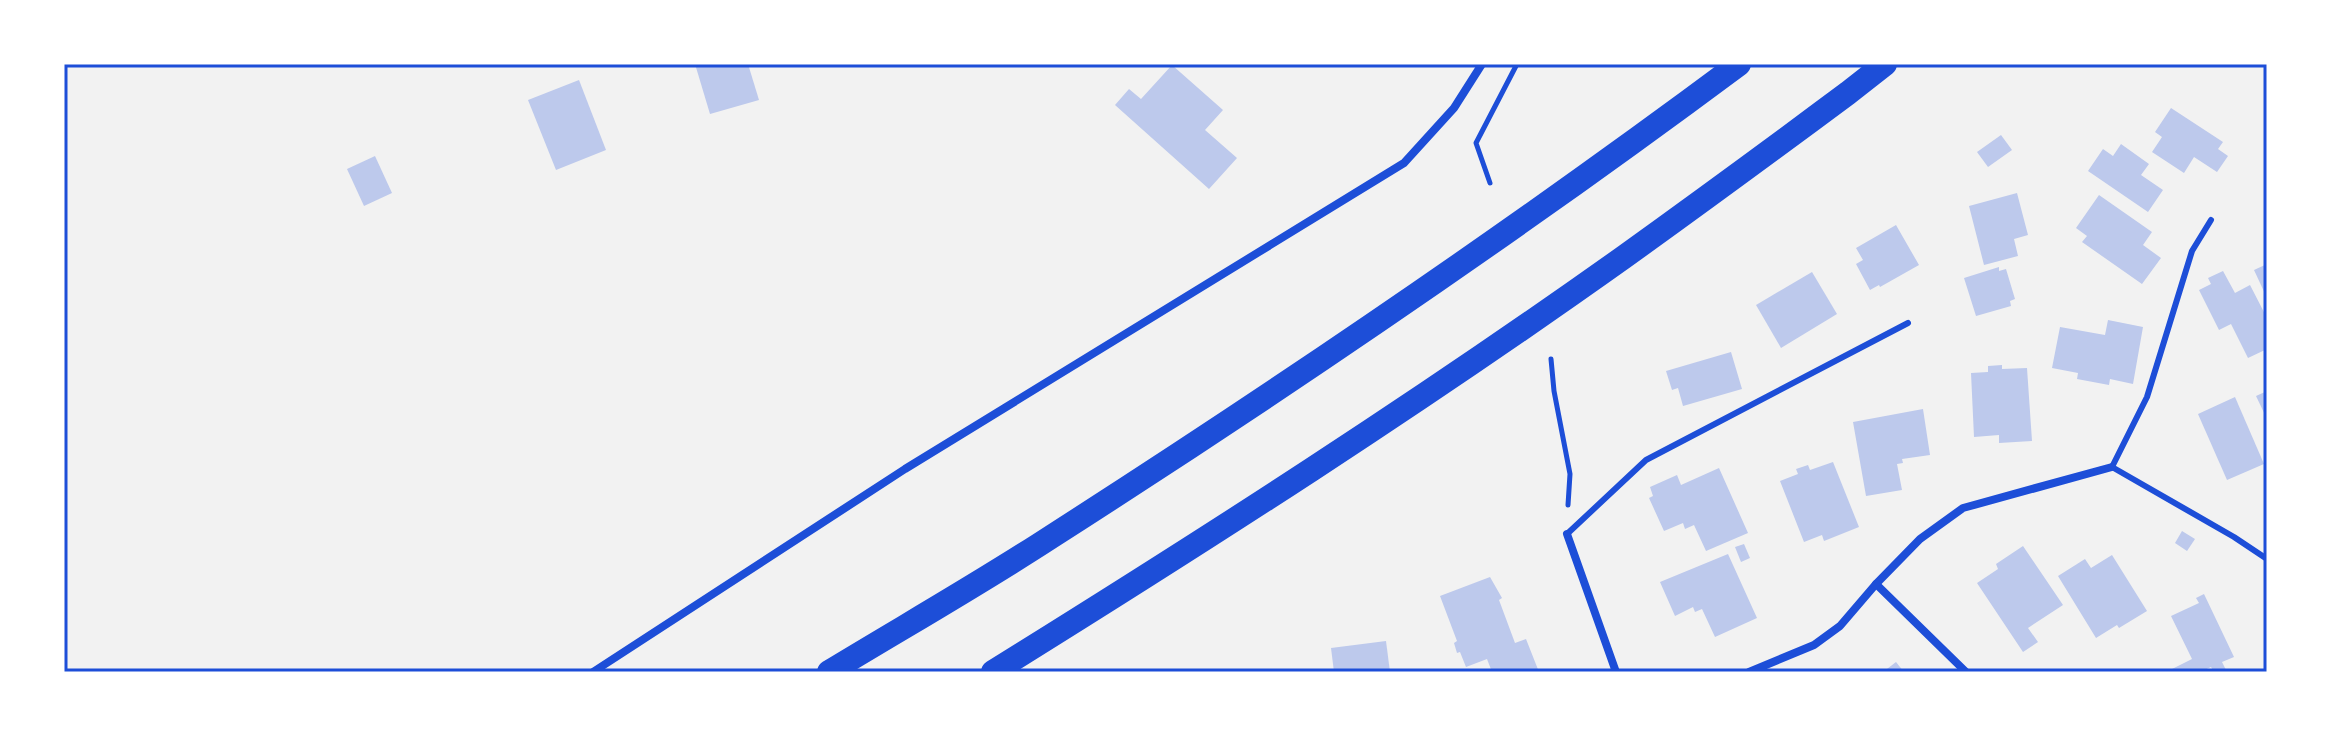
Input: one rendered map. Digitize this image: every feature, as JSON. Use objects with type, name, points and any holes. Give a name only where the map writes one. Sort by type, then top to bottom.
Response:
[{"type":"highway","points":[[829,672],[1049,539],[1352,338],[1629,146],[1739,64]]},
{"type":"highway","points":[[993,672],[1378,426],[1623,258],[1885,64]]},
{"type":"street","points":[[593,672],[918,462],[1404,163],[1454,108],[1482,64]]},
{"type":"street","points":[[1749,672],[1814,645],[1840,626],[1920,539],[1963,508],[2112,467]]},
{"type":"street","points":[[1567,534],[1616,672]]},
{"type":"street","points":[[1876,584],[1966,672]]},
{"type":"lane","points":[[2211,220],[2192,251],[2147,397],[2112,467],[2267,559]]},
{"type":"lane","points":[[1567,534],[1646,460],[1908,323]]},
{"type":"path","points":[[1490,183],[1476,143],[1517,64]]},
{"type":"path","points":[[1551,359],[1570,474],[1567,534]]},
{"type":"building","points":[[695,64],[748,64],[759,100],[710,114]]},
{"type":"building","points":[[1172,65],[1223,110],[1205,130],[1237,158],[1209,189],[1115,105],[1129,89],[1141,99]]},
{"type":"building","points":[[579,80],[606,150],[556,170],[528,100]]},
{"type":"building","points":[[2171,108],[2223,142],[2218,149],[2228,156],[2217,172],[2194,157],[2184,173],[2152,152],[2162,137],[2155,132]]},
{"type":"building","points":[[2001,135],[2012,150],[1988,167],[1977,152]]},
{"type":"building","points":[[2121,144],[2149,164],[2141,175],[2163,190],[2148,212],[2088,171],[2103,149],[2113,156]]},
{"type":"building","points":[[375,156],[392,193],[364,206],[347,169]]},
{"type":"building","points":[[2017,193],[2028,235],[2014,239],[2018,256],[1984,265],[1969,206]]},
{"type":"building","points":[[2099,195],[2152,232],[2143,245],[2161,258],[2142,284],[2082,242],[2087,236],[2076,228]]},
{"type":"building","points":[[1896,225],[1919,265],[1870,290],[1856,264],[1863,260],[1856,248]]},
{"type":"building","points":[[2267,264],[2267,298],[2254,270]]},
{"type":"building","points":[[1999,267],[1999,271],[2006,269],[2015,299],[2010,301],[2011,306],[1976,316],[1964,278]]},
{"type":"building","points":[[2223,271],[2235,293],[2250,285],[2267,318],[2267,349],[2248,358],[2231,324],[2219,330],[2199,290],[2211,284],[2208,278]]},
{"type":"building","points":[[1812,272],[1837,314],[1781,348],[1756,305]]},
{"type":"building","points":[[2108,320],[2143,327],[2133,384],[2110,379],[2109,385],[2077,379],[2078,373],[2052,368],[2060,327],[2105,335]]},
{"type":"building","points":[[1731,352],[1742,389],[1683,406],[1678,388],[1672,390],[1666,371]]},
{"type":"building","points":[[2002,365],[2002,369],[2027,368],[2032,441],[1999,443],[1999,435],[1974,437],[1971,373],[1988,372],[1988,366]]},
{"type":"building","points":[[2267,391],[2267,419],[2256,396]]},
{"type":"building","points":[[2235,397],[2264,464],[2227,480],[2198,414]]},
{"type":"building","points":[[1923,409],[1930,455],[1902,459],[1903,463],[1897,464],[1902,490],[1866,496],[1853,422]]},
{"type":"building","points":[[1833,462],[1859,527],[1824,541],[1822,535],[1804,542],[1780,481],[1798,474],[1796,469],[1808,465],[1810,470]]},
{"type":"building","points":[[1719,468],[1748,533],[1706,551],[1694,525],[1685,529],[1683,523],[1664,531],[1649,498],[1653,496],[1650,487],[1677,475],[1681,485]]},
{"type":"building","points":[[2182,531],[2195,539],[2187,551],[2175,543]]},
{"type":"building","points":[[1744,544],[1750,558],[1741,562],[1735,547]]},
{"type":"building","points":[[2023,546],[2063,605],[2028,628],[2038,642],[2023,652],[1977,583],[1998,569],[1996,564]]},
{"type":"building","points":[[1728,554],[1757,618],[1715,637],[1702,609],[1695,612],[1693,607],[1675,616],[1660,582]]},
{"type":"building","points":[[2112,555],[2147,611],[2096,638],[2058,576],[2085,559],[2091,568]]},
{"type":"building","points":[[1490,577],[1502,598],[1499,600],[1515,643],[1526,639],[1539,672],[1492,672],[1487,659],[1466,667],[1460,652],[1457,653],[1454,643],[1457,641],[1440,596]]},
{"type":"building","points":[[2204,594],[2234,657],[2222,662],[2226,670],[2222,672],[2214,672],[2211,667],[2200,672],[2171,672],[2192,659],[2171,616],[2199,603],[2196,598]]},
{"type":"building","points":[[1386,641],[1390,672],[1334,672],[1331,648]]},
{"type":"building","points":[[1896,662],[1904,672],[1883,672]]}]
